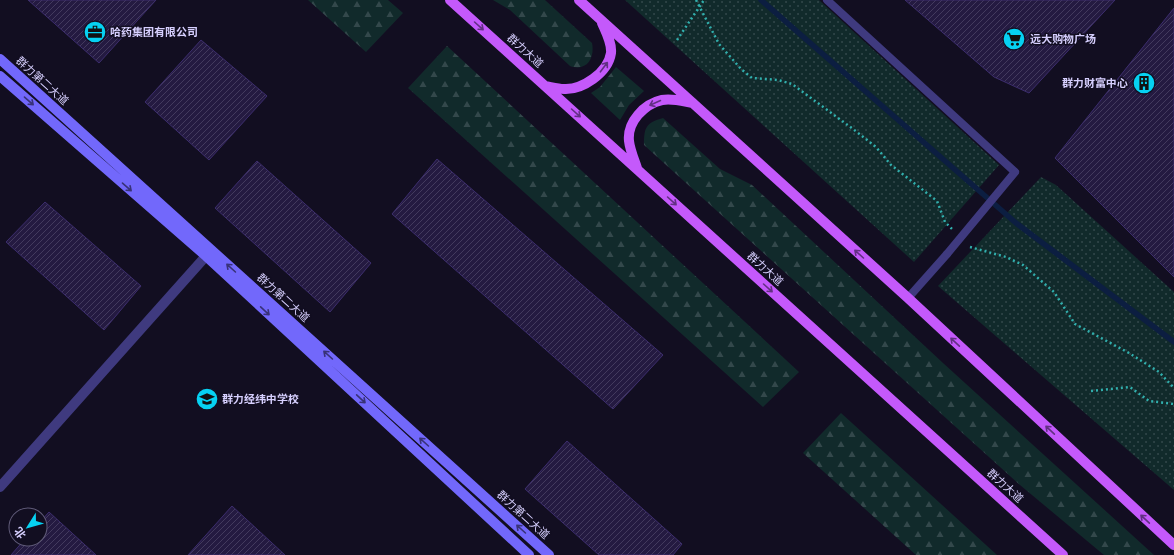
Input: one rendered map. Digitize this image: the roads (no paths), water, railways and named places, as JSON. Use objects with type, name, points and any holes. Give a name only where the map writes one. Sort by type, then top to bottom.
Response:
[{"type":"main road","name":"群力大道","points":[[450,0],[1063,555]]},
{"type":"main road","points":[[579,0],[908,298],[1174,545]]},
{"type":"main road","points":[[545,86],[563,90],[583,86],[598,74],[607,64],[610,54],[610,43],[600,19]]},
{"type":"main road","name":"群力第二大道","points":[[0,59],[550,555]]},
{"type":"main road","name":"群力第二大道","points":[[0,76],[206,256],[529,555]]},
{"type":"main road","points":[[638,170],[629,140],[630,129],[637,116],[652,104],[662,100],[674,99],[693,103]]},
{"type":"street","points":[[0,487],[206,256]]},
{"type":"lane","points":[[827,0],[1015,172],[947,254],[908,298]]},
{"type":"waterway","points":[[761,0],[1016,223],[1174,342]]},
{"type":"place","name":"哈药集团有限公司","points":[[95,32]]},
{"type":"place","name":"远大购物广场","points":[[1014,39]]},
{"type":"place","name":"群力财富中心","points":[[1144,83]]},
{"type":"place","name":"群力经纬中学校","points":[[207,399]]}]
